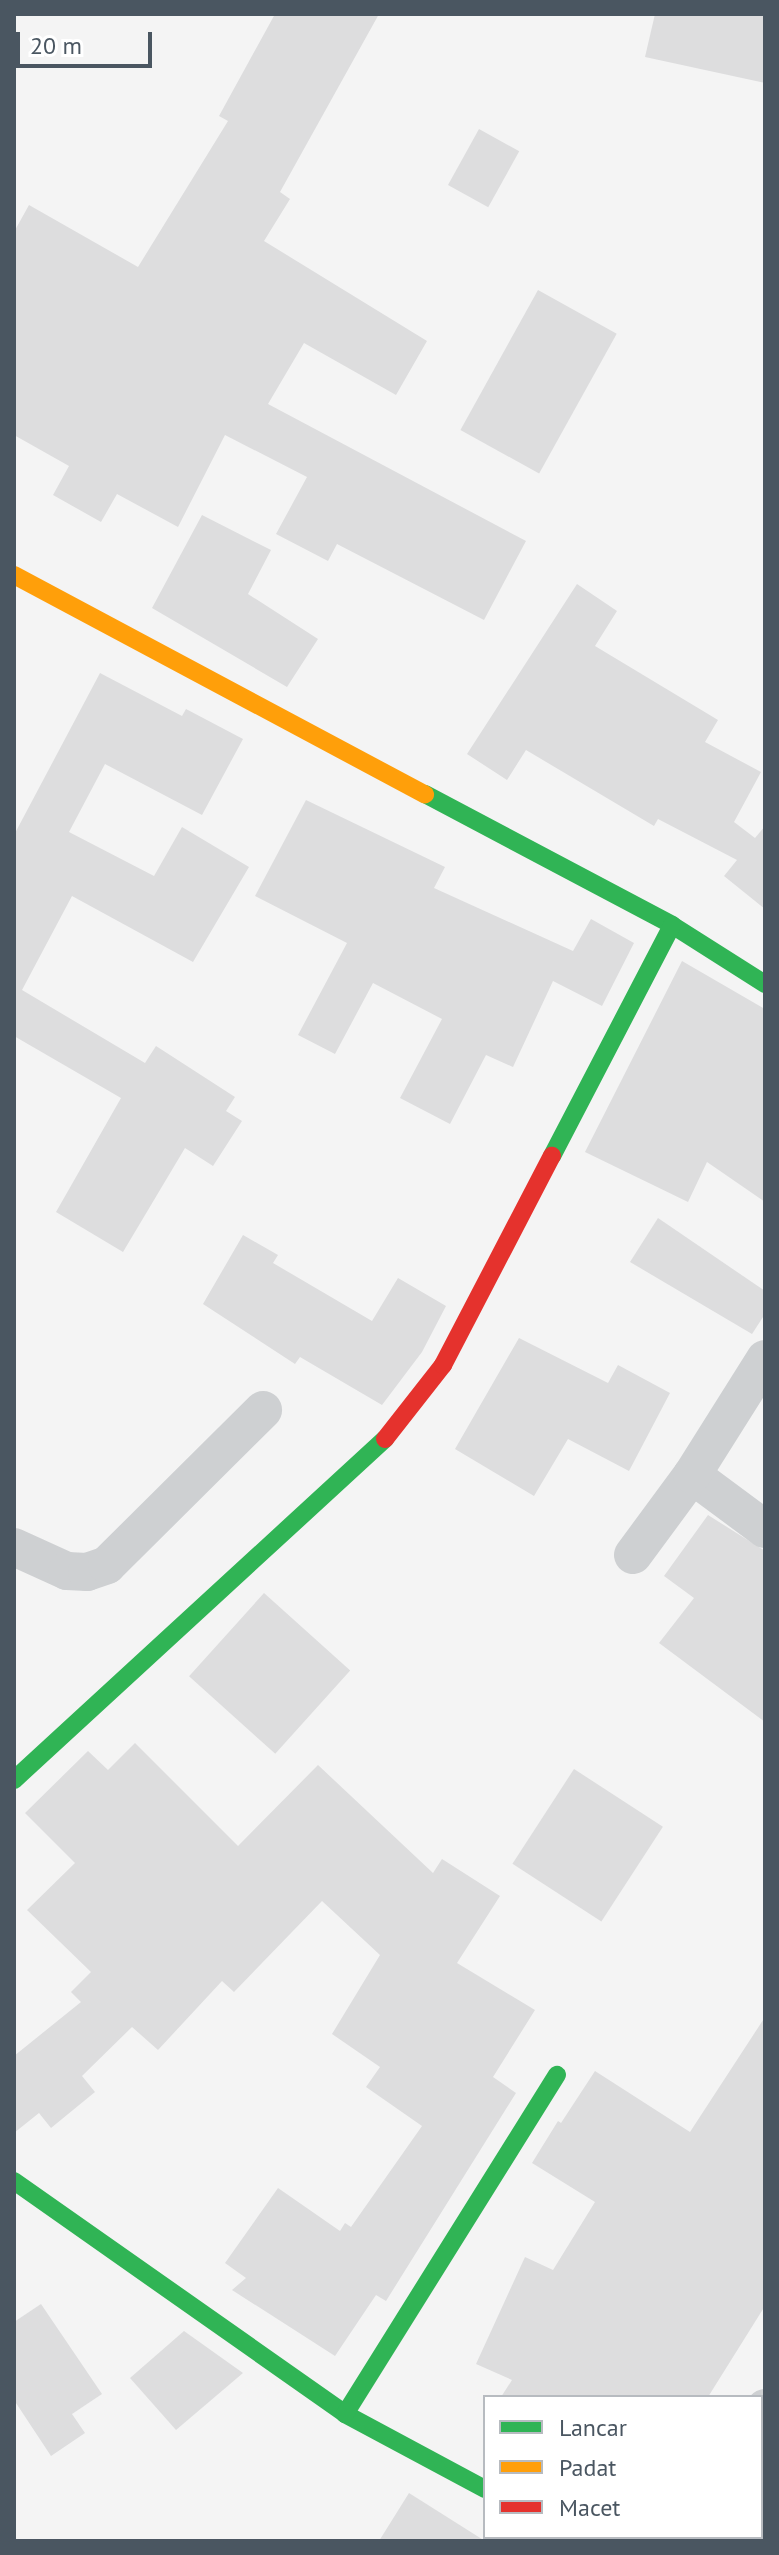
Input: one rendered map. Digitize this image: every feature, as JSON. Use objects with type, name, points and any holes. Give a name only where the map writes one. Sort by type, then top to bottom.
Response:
[{"type":"street","points":[[14,575],[672,925],[765,984]]},
{"type":"street","points":[[14,1780],[376,1449],[414,1407],[443,1365],[672,925]]},
{"type":"street","points":[[633,1555],[692,1475],[765,1359]]},
{"type":"street","points":[[14,1547],[67,1571],[87,1572],[107,1565],[263,1410]]},
{"type":"street","points":[[692,1475],[765,1529]]},
{"type":"street","points":[[345,2414],[557,2075]]},
{"type":"street","points":[[14,2181],[345,2414],[483,2488]]},
{"type":"building","points":[[275,14],[379,14],[280,192],[290,199],[264,241],[427,341],[396,395],[304,343],[268,404],[526,541],[484,620],[337,544],[328,561],[276,534],[307,477],[225,435],[178,527],[117,494],[101,522],[53,495],[69,466],[14,435],[14,232],[29,205],[138,267],[228,121],[219,116]]},
{"type":"building","points":[[655,14],[765,14],[765,83],[645,57]]},
{"type":"building","points":[[479,129],[519,151],[488,207],[448,185]]},
{"type":"building","points":[[538,290],[617,334],[539,474],[460,430]]},
{"type":"building","points":[[202,515],[271,550],[248,594],[318,639],[287,687],[152,608]]},
{"type":"building","points":[[577,584],[617,611],[595,646],[718,720],[705,742],[761,772],[734,822],[755,838],[765,826],[765,909],[724,876],[737,860],[658,819],[654,826],[526,750],[507,780],[467,754]]},
{"type":"building","points":[[100,673],[182,716],[186,709],[243,739],[202,815],[105,764],[69,832],[154,876],[182,827],[249,867],[193,962],[72,896],[22,990],[145,1063],[156,1046],[235,1097],[226,1111],[242,1121],[213,1166],[185,1148],[123,1252],[56,1212],[121,1098],[14,1036],[14,835]]},
{"type":"building","points":[[306,800],[445,867],[434,888],[573,951],[591,919],[634,943],[602,1006],[553,981],[513,1067],[486,1055],[450,1124],[400,1098],[442,1019],[373,983],[335,1054],[298,1035],[347,943],[255,896]]},
{"type":"building","points":[[682,961],[765,1009],[765,1202],[707,1162],[688,1202],[585,1152]]},
{"type":"building","points":[[658,1218],[765,1291],[765,1314],[752,1334],[630,1262]]},
{"type":"building","points":[[243,1235],[278,1255],[273,1263],[372,1321],[398,1278],[446,1306],[422,1352],[382,1405],[300,1357],[295,1364],[203,1304]]},
{"type":"building","points":[[519,1338],[608,1383],[618,1365],[670,1393],[629,1471],[568,1439],[534,1496],[455,1449]]},
{"type":"building","points":[[708,1515],[765,1551],[765,1722],[659,1643],[694,1598],[664,1576]]},
{"type":"building","points":[[264,1593],[350,1671],[275,1754],[189,1676]]},
{"type":"building","points":[[135,1743],[238,1846],[318,1765],[433,1873],[442,1859],[500,1896],[457,1963],[535,2010],[493,2077],[516,2093],[386,2301],[376,2295],[335,2356],[232,2290],[246,2278],[225,2263],[278,2188],[340,2231],[345,2223],[351,2227],[422,2126],[366,2087],[380,2067],[332,2034],[380,1955],[322,1901],[234,1992],[222,1981],[158,2050],[132,2027],[82,2076],[95,2092],[51,2128],[39,2113],[14,2133],[14,2056],[81,2002],[71,1992],[91,1972],[27,1910],[75,1863],[25,1813],[88,1751],[108,1770]]},
{"type":"building","points":[[574,1769],[663,1827],[601,1922],[512,1864]]},
{"type":"building","points":[[765,2017],[765,2306],[709,2395],[502,2395],[512,2380],[476,2364],[525,2257],[553,2270],[595,2202],[532,2163],[558,2121],[561,2123],[595,2071],[690,2132]]},
{"type":"building","points":[[41,2304],[102,2394],[72,2414],[85,2433],[51,2456],[14,2400],[14,2322]]},
{"type":"building","points":[[184,2331],[243,2373],[176,2430],[130,2378]]},
{"type":"building","points":[[409,2493],[485,2541],[379,2541]]},
{"type":"traffic: fast","points":[[425,794],[672,925],[765,984]]},
{"type":"traffic: fast","points":[[552,1156],[672,925]]},
{"type":"traffic: fast","points":[[14,1780],[385,1439]]},
{"type":"traffic: fast","points":[[345,2414],[557,2075]]},
{"type":"traffic: fast","points":[[14,2181],[345,2414],[483,2488]]},
{"type":"traffic: slow","points":[[14,575],[425,794]]},
{"type":"traffic: jam","points":[[385,1439],[443,1365],[552,1156]]}]
